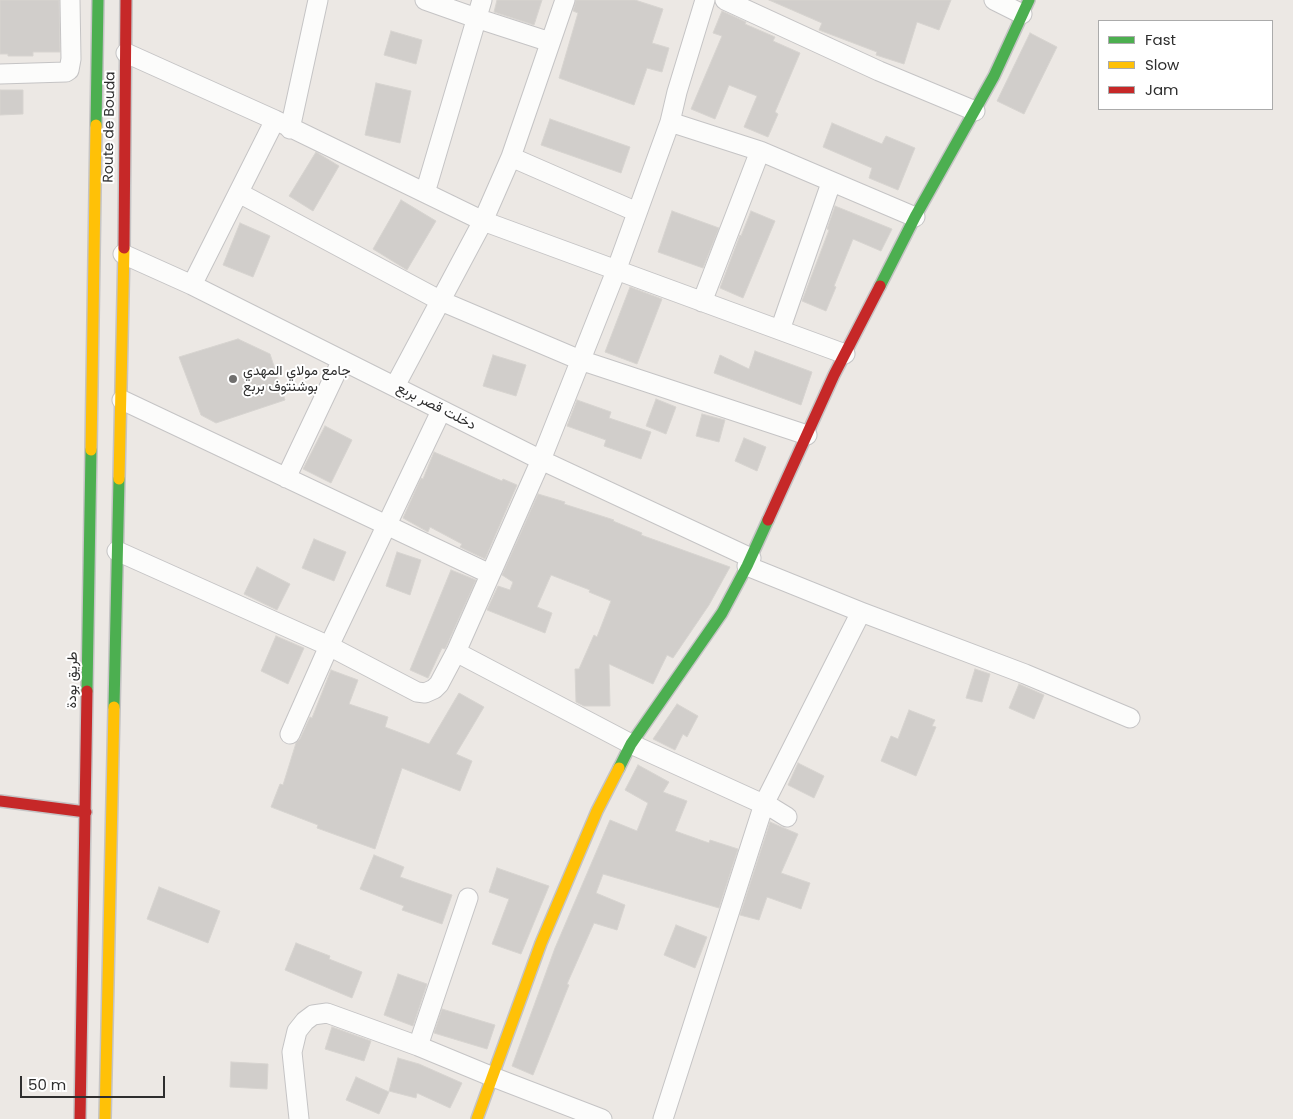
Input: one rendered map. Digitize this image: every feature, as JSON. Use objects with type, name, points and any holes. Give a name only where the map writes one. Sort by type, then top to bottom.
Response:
[{"type":"main road","name":"Route de Bouda","points":[[94,242],[98,0]]},
{"type":"main road","name":"Route de Bouda","points":[[123,254],[126,0]]},
{"type":"main road","points":[[477,1119],[545,934],[597,811],[631,744],[722,613],[749,562],[845,354],[915,217],[994,76],[1025,7]]},
{"type":"main road","name":"طريق بودة","points":[[94,242],[86,812],[95,1007],[105,1119]]},
{"type":"main road","name":"طريق بودة","points":[[80,1119],[95,1007],[122,400],[123,254]]},
{"type":"main road","points":[[0,801],[86,812]]},
{"type":"street","points":[[0,74],[66,72],[69,70],[71,59],[70,0]]},
{"type":"street","points":[[192,285],[239,193],[282,124],[318,0]]},
{"type":"street","points":[[425,0],[550,42]]},
{"type":"street","points":[[424,192],[482,0]]},
{"type":"street","points":[[395,386],[484,222],[511,157],[565,0]]},
{"type":"street","points":[[116,550],[329,646],[417,692],[424,693],[434,689],[439,684],[456,652],[541,460],[616,270],[670,122],[676,92],[705,0]]},
{"type":"street","points":[[725,0],[878,70],[975,111]]},
{"type":"street","points":[[994,0],[1025,7]]},
{"type":"street","points":[[126,53],[282,124],[484,222],[845,354]]},
{"type":"street","points":[[670,122],[760,151],[831,183],[915,217]]},
{"type":"street","points":[[702,302],[760,151]]},
{"type":"street","points":[[511,157],[637,212]]},
{"type":"street","points":[[780,330],[831,183]]},
{"type":"street","points":[[239,193],[441,301],[580,360],[807,435]]},
{"type":"street","name":"دخلت قصر بربع","points":[[123,254],[192,285],[395,386],[441,411],[749,562],[861,612],[1025,674],[1130,718]]},
{"type":"street","points":[[286,478],[342,360]]},
{"type":"street","points":[[122,400],[490,574]]},
{"type":"street","points":[[290,734],[329,646],[441,411]]},
{"type":"street","points":[[663,1119],[764,804],[861,612]]},
{"type":"street","points":[[456,652],[631,744],[764,804],[787,817]]},
{"type":"street","points":[[418,1046],[468,898]]},
{"type":"street","points":[[299,1119],[292,1052],[297,1031],[305,1021],[314,1015],[327,1013],[418,1046],[602,1119]]},
{"type":"building","points":[[0,0],[59,0],[60,52],[33,52],[33,56],[8,56],[8,54],[0,54]]},
{"type":"building","points":[[497,0],[542,0],[534,25],[494,12]]},
{"type":"building","points":[[576,0],[635,0],[663,9],[652,43],[669,48],[662,72],[647,68],[634,105],[559,78],[578,13],[573,11]]},
{"type":"building","points":[[769,0],[951,0],[939,30],[917,22],[904,64],[876,55],[877,52],[819,30],[822,23]]},
{"type":"building","points":[[722,11],[746,22],[745,24],[775,37],[773,41],[800,53],[775,112],[778,114],[768,137],[744,127],[757,96],[729,85],[715,119],[691,109],[722,36],[713,33]]},
{"type":"building","points":[[391,31],[422,40],[416,64],[384,55]]},
{"type":"building","points":[[1030,33],[1057,47],[1024,114],[997,101]]},
{"type":"building","points":[[376,83],[411,91],[400,143],[365,135]]},
{"type":"building","points":[[0,90],[23,90],[23,114],[0,115]]},
{"type":"building","points":[[550,119],[630,147],[621,173],[541,145]]},
{"type":"building","points":[[832,123],[882,144],[886,136],[915,148],[898,190],[869,178],[872,168],[823,147]]},
{"type":"building","points":[[316,152],[339,166],[313,211],[289,196]]},
{"type":"building","points":[[401,200],[436,221],[407,270],[373,249]]},
{"type":"building","points":[[835,206],[892,229],[881,251],[853,239],[826,311],[802,301],[829,230],[827,229]]},
{"type":"building","points":[[672,211],[719,228],[703,268],[658,252]]},
{"type":"building","points":[[751,211],[775,221],[743,298],[720,288]]},
{"type":"building","points":[[240,223],[270,236],[253,277],[223,265]]},
{"type":"building","points":[[630,287],[662,299],[637,364],[605,352]]},
{"type":"building","name":"جامع مولاي المهدي بوشنتوف بربع","points":[[238,339],[270,354],[285,400],[216,423],[201,415],[179,357]]},
{"type":"building","points":[[755,351],[812,372],[801,405],[714,373],[720,355],[749,369]]},
{"type":"building","points":[[493,355],[526,365],[516,396],[483,386]]},
{"type":"building","points":[[656,399],[676,407],[666,434],[646,426]]},
{"type":"building","points":[[577,400],[611,412],[609,418],[651,432],[641,459],[604,446],[606,440],[567,426]]},
{"type":"building","points":[[702,414],[725,420],[719,442],[696,436]]},
{"type":"building","points":[[325,426],[352,440],[331,483],[303,469]]},
{"type":"building","points":[[744,438],[766,447],[757,471],[735,461]]},
{"type":"building","points":[[434,452],[502,481],[503,479],[517,485],[485,559],[460,547],[462,544],[430,527],[428,532],[403,518],[421,478],[423,479]]},
{"type":"building","points":[[538,494],[614,520],[642,533],[641,535],[730,567],[709,605],[673,658],[667,655],[653,684],[609,664],[610,706],[584,706],[576,702],[575,669],[579,669],[594,635],[597,637],[611,601],[589,592],[590,590],[551,575],[537,607],[552,613],[545,633],[487,610],[498,586],[510,590],[513,582],[502,575]]},
{"type":"building","points":[[314,539],[346,552],[334,581],[302,568]]},
{"type":"building","points":[[397,552],[421,560],[410,595],[386,586]]},
{"type":"building","points":[[257,567],[290,584],[277,610],[244,594]]},
{"type":"building","points":[[451,570],[476,580],[446,647],[445,649],[442,648],[428,678],[410,670]]},
{"type":"building","points":[[276,636],[304,648],[288,684],[261,671]]},
{"type":"building","points":[[975,669],[990,674],[982,702],[966,698]]},
{"type":"building","points":[[331,670],[358,680],[349,704],[388,717],[385,727],[429,744],[459,693],[484,707],[456,754],[472,761],[460,791],[402,768],[375,849],[317,828],[318,825],[271,807],[280,784],[283,785],[296,743],[300,739],[310,717],[312,718]]},
{"type":"building","points":[[1019,684],[1044,695],[1034,719],[1009,708]]},
{"type":"building","points":[[677,704],[698,716],[687,737],[683,734],[675,750],[653,739]]},
{"type":"building","points":[[909,710],[935,720],[932,726],[936,727],[916,776],[881,761],[891,736],[898,739]]},
{"type":"building","points":[[798,763],[824,776],[814,798],[788,785]]},
{"type":"building","points":[[638,765],[669,782],[663,792],[687,801],[675,831],[709,843],[710,840],[738,849],[719,908],[603,874],[596,893],[625,905],[617,930],[594,923],[567,984],[569,985],[533,1075],[512,1066],[555,948],[610,820],[637,831],[648,803],[625,790]]},
{"type":"building","points":[[770,822],[798,834],[781,873],[810,883],[801,909],[767,897],[759,920],[740,915]]},
{"type":"building","points":[[374,855],[404,867],[400,877],[452,895],[442,924],[402,910],[404,906],[360,889]]},
{"type":"building","points":[[497,868],[549,886],[521,954],[492,944],[509,899],[489,892]]},
{"type":"building","points":[[159,887],[220,911],[208,943],[147,919]]},
{"type":"building","points":[[676,925],[707,937],[695,968],[664,955]]},
{"type":"building","points":[[296,943],[330,956],[329,959],[362,972],[352,998],[285,970]]},
{"type":"building","points":[[398,974],[427,984],[413,1026],[384,1015]]},
{"type":"building","points":[[442,1009],[495,1025],[487,1049],[434,1033]]},
{"type":"building","points":[[332,1027],[371,1041],[364,1061],[325,1049]]},
{"type":"building","points":[[398,1058],[419,1064],[462,1083],[450,1108],[417,1093],[416,1098],[389,1091]]},
{"type":"building","points":[[231,1062],[268,1064],[267,1089],[230,1087]]},
{"type":"building","points":[[356,1077],[389,1092],[379,1114],[346,1100]]},
{"type":"traffic: fast","points":[[96,125],[98,0]]},
{"type":"traffic: fast","points":[[880,286],[915,217],[994,76],[1029,0]]},
{"type":"traffic: fast","points":[[87,691],[91,450]]},
{"type":"traffic: fast","points":[[114,707],[119,479]]},
{"type":"traffic: fast","points":[[619,768],[631,744],[722,613],[747,566],[768,520]]},
{"type":"traffic: slow","points":[[91,450],[96,125]]},
{"type":"traffic: slow","points":[[119,479],[124,248]]},
{"type":"traffic: slow","points":[[105,1119],[114,707]]},
{"type":"traffic: slow","points":[[477,1119],[541,943],[597,811],[619,768]]},
{"type":"traffic: jam","points":[[124,248],[126,0]]},
{"type":"traffic: jam","points":[[768,520],[834,375],[880,286]]},
{"type":"traffic: jam","points":[[80,1119],[87,691]]},
{"type":"traffic: jam","points":[[0,801],[86,812]]},
{"type":"place","name":"جامع مولاي المهدي بوشنتوف بربع","points":[[233,379]]}]
